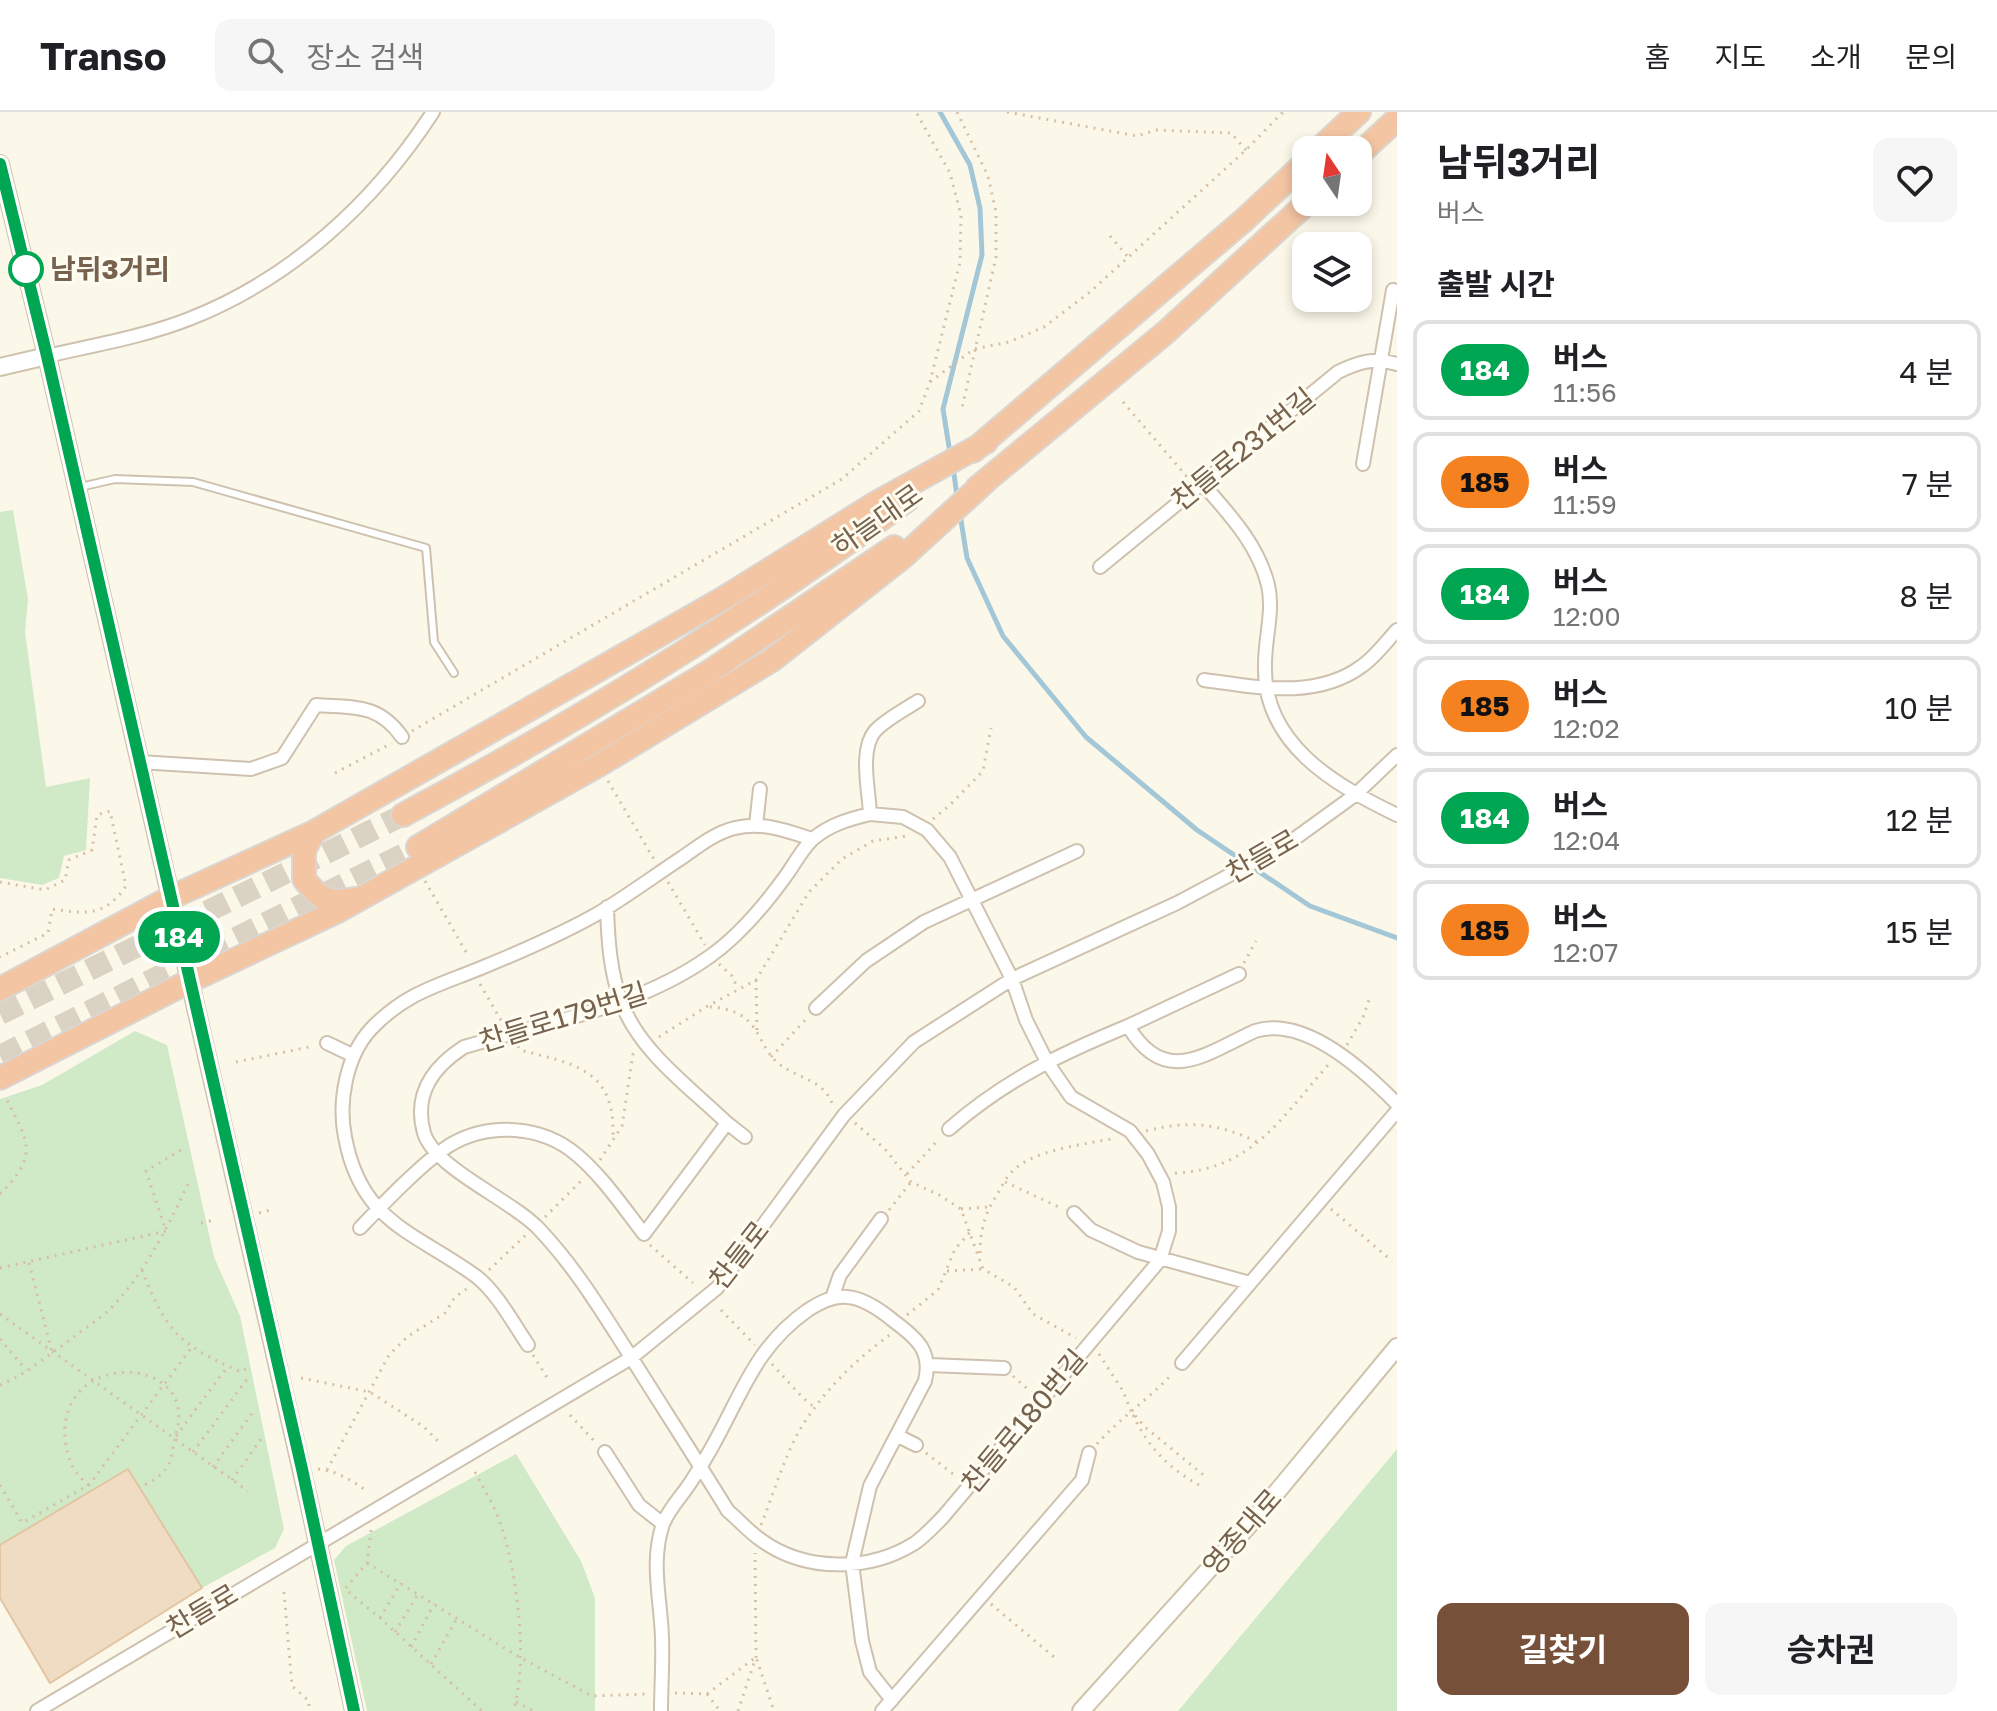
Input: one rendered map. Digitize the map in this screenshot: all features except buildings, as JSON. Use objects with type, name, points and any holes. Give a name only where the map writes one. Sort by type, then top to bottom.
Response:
[{"type":"highway","points":[[1333,136],[1359,112]]},
{"type":"highway","points":[[1372,142],[1395,121]]},
{"type":"highway","points":[[0,989],[170,898],[314,832],[901,497],[990,439],[1292,175]]},
{"type":"highway","points":[[2,1085],[190,981],[363,898],[599,765],[772,660],[1165,333],[1293,216]]},
{"type":"highway","name":"하늘대로","points":[[403,815],[571,721],[715,634],[901,497]]},
{"type":"highway","name":"하늘대로","points":[[418,847],[709,672],[912,542]]},
{"type":"highway","points":[[314,832],[304,850],[302,865],[304,879],[312,890],[324,899],[337,903],[363,898]]},
{"type":"street","points":[[0,367],[133,337],[190,319],[257,286],[311,248],[368,198],[433,112]]},
{"type":"street","points":[[0,164],[47,356],[354,1711]]},
{"type":"street","points":[[1363,464],[1393,290]]},
{"type":"street","name":"찬들로231번길","points":[[1100,567],[1338,372],[1361,361],[1381,360],[1397,364]]},
{"type":"street","points":[[1199,485],[1240,528],[1258,559],[1268,585],[1270,609],[1266,688],[1282,729],[1296,749],[1331,780],[1397,815]]},
{"type":"street","points":[[1204,680],[1266,688],[1326,685],[1365,665],[1397,630]]},
{"type":"street","points":[[870,814],[867,752],[870,738],[878,728],[918,701]]},
{"type":"street","points":[[139,762],[251,769],[282,758],[316,705],[363,708],[389,719],[402,737]]},
{"type":"street","name":"찬들로","points":[[37,1711],[631,1358],[717,1288],[844,1115],[914,1042],[1012,979],[1198,892],[1286,845],[1355,795],[1397,755]]},
{"type":"street","points":[[756,825],[760,789]]},
{"type":"street","name":"찬들로179번길","points":[[438,1155],[425,1136],[421,1112],[426,1085],[442,1062],[464,1047],[621,1003],[666,985],[712,955],[744,927],[771,896],[812,839],[837,823],[870,814],[903,817],[927,830],[950,857],[1012,979]]},
{"type":"street","points":[[528,1345],[504,1308],[479,1279],[403,1231],[377,1210],[360,1185],[344,1137],[343,1112],[352,1055],[369,1031],[393,1008],[418,992],[520,952],[607,907],[714,835],[756,825],[812,839]]},
{"type":"street","points":[[816,1008],[866,961],[893,941],[969,899],[1077,851]]},
{"type":"street","points":[[607,907],[612,971],[621,1003],[632,1024],[653,1052],[745,1137]]},
{"type":"street","points":[[949,1129],[977,1104],[1024,1073],[1239,974]]},
{"type":"street","name":"찬들로180번길","points":[[631,1358],[728,1511],[760,1540],[792,1558],[828,1565],[888,1557],[917,1542],[943,1517],[1160,1260],[1169,1231],[1169,1207],[1163,1182],[1148,1154],[1130,1131],[1071,1097],[1047,1062],[1026,1020],[1012,979]]},
{"type":"street","points":[[1128,1026],[1139,1045],[1153,1056],[1180,1063],[1255,1031],[1268,1027],[1287,1029],[1341,1055],[1397,1104]]},
{"type":"street","points":[[327,1043],[352,1055]]},
{"type":"street","points":[[1182,1363],[1397,1111]]},
{"type":"street","points":[[360,1228],[438,1155],[469,1136],[497,1130],[528,1130],[576,1154],[606,1186],[647,1240],[727,1123]]},
{"type":"street","points":[[438,1155],[536,1225],[570,1263],[631,1358]]},
{"type":"street","points":[[1074,1213],[1091,1230],[1160,1260],[1250,1283]]},
{"type":"street","points":[[832,1298],[840,1275],[881,1219]]},
{"type":"street","points":[[661,1711],[663,1642],[656,1584],[663,1524],[701,1467],[739,1391],[767,1347],[801,1316],[832,1298],[847,1297],[888,1316],[912,1334],[929,1365],[925,1381],[870,1486],[852,1563],[862,1641],[870,1672],[892,1700]]},
{"type":"street","name":"영종대로","points":[[1081,1711],[1257,1516],[1397,1347]]},
{"type":"street","points":[[929,1365],[1004,1368]]},
{"type":"street","points":[[898,1436],[916,1445]]},
{"type":"street","points":[[605,1452],[639,1505],[663,1524]]},
{"type":"street","points":[[882,1711],[1082,1480],[1089,1453]]},
{"type":"lane","points":[[76,488],[115,479],[193,482],[426,548],[434,642],[454,673]]},
{"type":"path","points":[[335,773],[402,737],[842,479],[919,411],[930,382],[960,262],[961,215],[950,173],[916,112]]},
{"type":"path","points":[[957,112],[988,176],[996,212],[996,257],[962,408]]},
{"type":"path","points":[[1007,112],[1137,136],[1156,130],[1231,133],[1246,150]]},
{"type":"path","points":[[930,382],[974,349],[1009,342],[1044,327],[1090,292],[1246,150],[1283,112]]},
{"type":"path","points":[[1110,236],[1129,258]]},
{"type":"path","points":[[1123,402],[1199,485]]},
{"type":"path","points":[[931,821],[983,771],[991,728]]},
{"type":"path","points":[[606,777],[656,863]]},
{"type":"path","points":[[0,882],[45,890],[65,880],[69,860],[92,850],[97,815],[110,811],[126,886],[117,899],[88,914],[52,909],[48,933],[0,957]]},
{"type":"path","points":[[757,1031],[756,980],[809,892],[842,859],[873,841],[913,836]]},
{"type":"path","points":[[423,878],[472,962]]},
{"type":"path","points":[[666,879],[706,945]]},
{"type":"path","points":[[1239,974],[1256,941]]},
{"type":"path","points":[[717,961],[732,976],[738,989]]},
{"type":"path","points":[[479,980],[503,1025]]},
{"type":"path","points":[[657,1038],[756,980]]},
{"type":"path","points":[[1345,1049],[1369,1000]]},
{"type":"path","points":[[706,1007],[744,1017],[757,1031],[771,1057],[779,1065],[815,1083],[831,1096],[833,1107]]},
{"type":"path","points":[[771,1057],[816,1008]]},
{"type":"path","points":[[236,1062],[327,1043]]},
{"type":"path","points":[[516,1043],[520,1050],[581,1067],[602,1087],[614,1115],[613,1139]]},
{"type":"path","points":[[594,1169],[622,1126],[633,1054],[645,1046]]},
{"type":"path","points":[[1171,1173],[1217,1167],[1237,1157],[1278,1124],[1334,1063]]},
{"type":"path","points":[[0,1194],[20,1174],[27,1154],[23,1132],[2,1085]]},
{"type":"path","points":[[852,1121],[885,1149],[911,1182],[961,1209],[983,1269]]},
{"type":"path","points":[[1146,1131],[1197,1125],[1229,1129],[1257,1142]]},
{"type":"path","points":[[907,1174],[949,1129]]},
{"type":"path","points":[[979,1258],[980,1237],[988,1207],[1014,1169],[1030,1159],[1119,1137]]},
{"type":"path","points":[[166,1231],[146,1171],[181,1150]]},
{"type":"path","points":[[542,1220],[584,1179]]},
{"type":"path","points":[[0,1385],[52,1352],[111,1308],[142,1270],[166,1231],[190,1180]]},
{"type":"path","points":[[881,1219],[911,1182]]},
{"type":"path","points":[[1005,1182],[1074,1213]]},
{"type":"path","points":[[1327,1206],[1392,1261]]},
{"type":"path","points":[[961,1209],[988,1207]]},
{"type":"path","points":[[259,1213],[271,1210]]},
{"type":"path","points":[[201,1223],[214,1220]]},
{"type":"path","points":[[0,1268],[166,1231]]},
{"type":"path","points":[[904,1317],[938,1290],[955,1249],[971,1231]]},
{"type":"path","points":[[327,1470],[389,1355],[407,1337],[445,1313],[455,1297],[529,1232]]},
{"type":"path","points":[[647,1240],[693,1283]]},
{"type":"path","points":[[29,1261],[52,1352]]},
{"type":"path","points":[[947,1271],[983,1269],[1014,1287],[1033,1314],[1082,1341]]},
{"type":"path","points":[[142,1270],[156,1307],[178,1337],[228,1366],[241,1372],[246,1369]]},
{"type":"path","points":[[721,1310],[755,1345]]},
{"type":"path","points":[[0,1314],[248,1491]]},
{"type":"path","points":[[760,1528],[797,1435],[814,1407],[875,1346],[895,1332]]},
{"type":"path","points":[[0,1339],[26,1370]]},
{"type":"path","points":[[528,1345],[548,1379]]},
{"type":"path","points":[[0,1485],[22,1523],[89,1485],[192,1347]]},
{"type":"path","points":[[1096,1351],[1123,1391],[1142,1434],[1160,1458],[1201,1486]]},
{"type":"path","points":[[768,1359],[814,1407]]},
{"type":"path","points":[[1089,1453],[1116,1422],[1154,1394],[1182,1363]]},
{"type":"path","points":[[174,1439],[228,1366]]},
{"type":"path","points":[[1004,1368],[1035,1396]]},
{"type":"path","points":[[89,1485],[78,1477],[69,1461],[65,1427],[70,1408],[81,1391],[97,1378],[116,1372],[137,1371],[156,1378],[171,1393],[180,1416],[173,1460],[158,1478],[145,1485]]},
{"type":"path","points":[[193,1452],[248,1378]]},
{"type":"path","points":[[301,1378],[370,1392],[424,1427],[439,1442]]},
{"type":"path","points":[[213,1467],[255,1409]]},
{"type":"path","points":[[1131,1411],[1145,1427],[1207,1478]]},
{"type":"path","points":[[570,1415],[605,1452]]},
{"type":"path","points":[[232,1480],[261,1439]]},
{"type":"path","points":[[916,1445],[962,1481]]},
{"type":"path","points":[[315,1469],[327,1470],[351,1480],[368,1492]]},
{"type":"path","points":[[475,1472],[500,1520],[518,1589],[519,1657],[513,1711]]},
{"type":"path","points":[[371,1530],[367,1563],[345,1589],[482,1711]]},
{"type":"path","points":[[755,1549],[756,1657],[774,1711]]},
{"type":"path","points":[[367,1563],[519,1657],[592,1696],[651,1694]]},
{"type":"path","points":[[380,1618],[401,1583]]},
{"type":"path","points":[[284,1592],[292,1686],[309,1701],[309,1711]]},
{"type":"path","points":[[395,1632],[418,1594]]},
{"type":"path","points":[[989,1601],[1054,1657]]},
{"type":"path","points":[[411,1647],[434,1604]]},
{"type":"path","points":[[431,1665],[457,1618]]},
{"type":"path","points":[[672,1693],[707,1694],[756,1657]]},
{"type":"path","points":[[738,1711],[756,1657]]},
{"type":"path","points":[[707,1694],[720,1711]]},
{"type":"path","points":[[516,1702],[534,1711]]},
{"type":"green space","points":[[13,510],[28,599],[25,632],[46,787],[90,778],[86,850],[64,856],[59,878],[42,885],[0,878],[0,512]]},
{"type":"green space","points":[[135,1031],[167,1045],[214,1257],[240,1316],[284,1529],[275,1548],[202,1588],[128,1469],[0,1545],[0,1099],[42,1085]]},
{"type":"green space","points":[[1397,1449],[1397,1711],[1178,1711],[1387,1461]]},
{"type":"green space","points":[[516,1454],[581,1561],[595,1598],[595,1711],[367,1711],[334,1560],[346,1546]]},
{"type":"waterway","points":[[940,112],[970,165],[980,208],[982,255],[943,409],[950,453]]},
{"type":"waterway","points":[[953,467],[957,496]]},
{"type":"waterway","points":[[960,514],[967,558],[1003,636],[1086,737],[1197,830],[1310,906],[1397,938]]},
{"type":"tunnel","points":[[0,1014],[403,815]]},
{"type":"tunnel","points":[[0,1056],[418,847]]},
{"type":"bus line","name":"184","points":[[0,164],[47,356],[302,1469],[354,1711]]},
{"type":"place","name":"남뒤3거리","points":[[26,269]]}]
